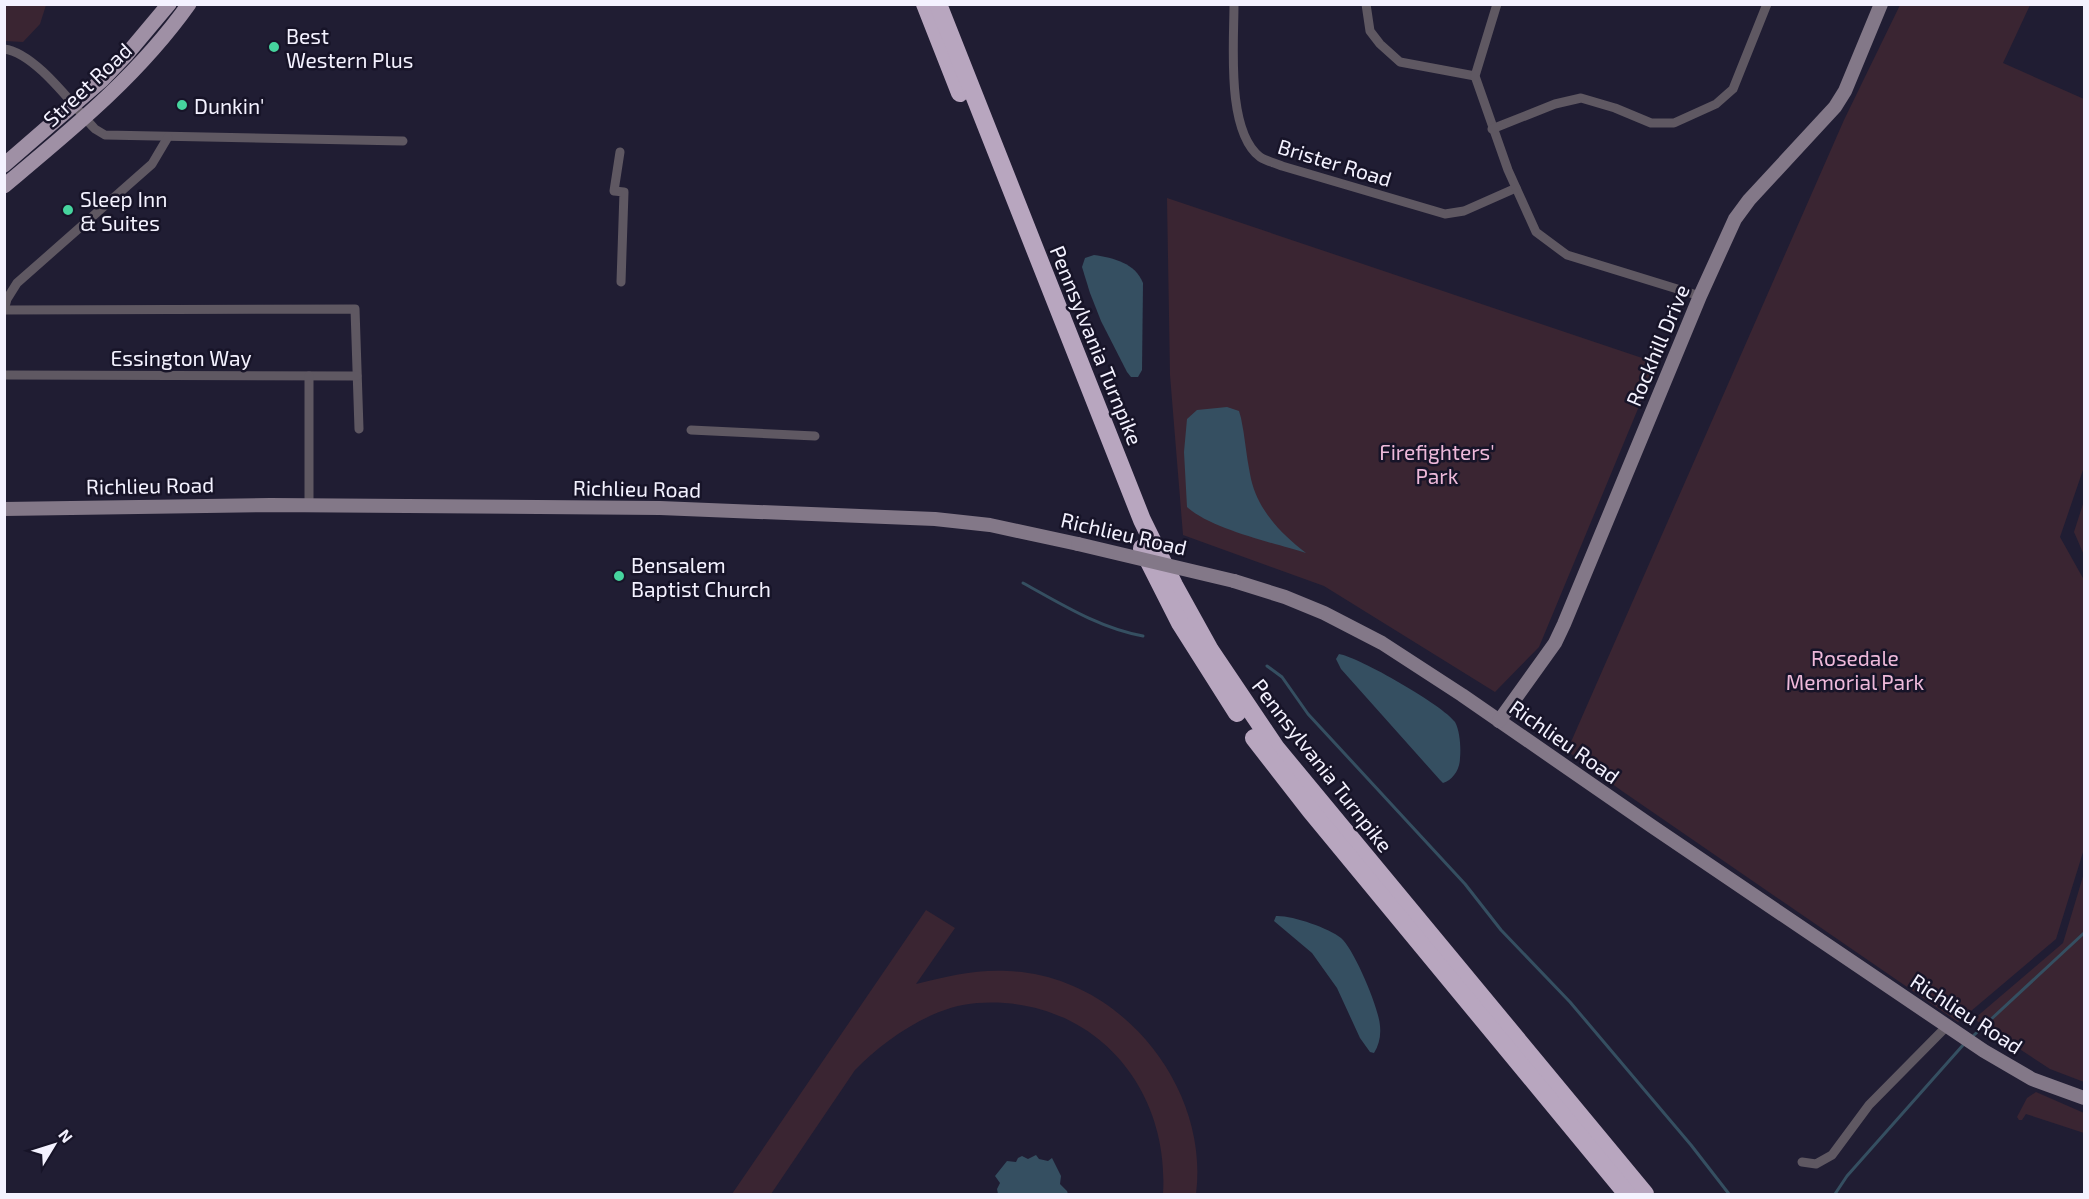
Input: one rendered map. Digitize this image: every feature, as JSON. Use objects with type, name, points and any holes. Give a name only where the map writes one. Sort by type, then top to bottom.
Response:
[{"type":"highway","name":"Pennsylvania Turnpike","points":[[925,4],[1122,502],[1156,578],[1197,652],[1245,726],[1296,793],[1627,1194]]},
{"type":"highway","name":"Pennsylvania Turnpike","points":[[938,4],[1142,520],[1210,650],[1276,748],[1645,1194]]},
{"type":"main road","name":"Street Road","points":[[4,165],[74,106],[127,54],[169,4]]},
{"type":"main road","name":"Street Road","points":[[4,186],[84,118],[142,63],[189,4]]},
{"type":"main road","name":"Rockhill Drive","points":[[1499,721],[1555,643],[1564,624],[1700,296],[1735,219],[1749,200],[1821,123],[1845,91],[1881,4]]},
{"type":"main road","name":"Richlieu Road","points":[[4,509],[152,505],[607,507],[935,519],[1011,529],[1234,581],[1285,597],[1353,627],[1419,667],[2001,1062],[2029,1077],[2085,1098]]},
{"type":"street","name":"Brister Road","points":[[1234,4],[1235,101],[1241,126],[1249,144],[1261,158],[1445,214],[1464,211],[1516,188]]},
{"type":"street","points":[[1366,4],[1370,31],[1380,44],[1400,62],[1475,76]]},
{"type":"street","points":[[1497,4],[1475,76],[1492,129],[1536,232],[1567,255],[1700,296]]},
{"type":"street","points":[[1492,129],[1555,104],[1581,99],[1615,108],[1651,123],[1674,123],[1716,104],[1733,89],[1767,4]]},
{"type":"street","points":[[4,49],[24,55],[38,66],[84,118],[105,135],[403,141]]},
{"type":"street","points":[[168,137],[152,164],[17,283],[7,298],[4,310],[355,309],[359,429]]},
{"type":"street","points":[[620,152],[614,191],[624,192],[621,282]]},
{"type":"street","name":"Essington Way","points":[[4,375],[357,376]]},
{"type":"street","points":[[309,376],[309,505]]},
{"type":"street","points":[[691,430],[815,436]]},
{"type":"street","points":[[1802,1162],[1816,1164],[1832,1155],[1869,1105],[1947,1026]]},
{"type":"green space","points":[[5,4],[46,5],[40,24],[23,42],[5,41]]},
{"type":"green space","name":"Rosedale Memorial Park","points":[[1900,5],[2030,5],[2003,63],[2084,99],[2084,467],[2060,537],[2084,580],[2084,849],[2056,939],[1958,1022],[1567,751],[1844,120]]},
{"type":"green space","name":"Firefighters' Park","points":[[1167,198],[1657,363],[1539,647],[1495,692],[1324,586],[1183,535],[1170,375]]},
{"type":"green space","points":[[2084,501],[2084,555],[2074,532]]},
{"type":"green space","points":[[2084,873],[2084,1082],[2050,1069],[1974,1019],[2063,943]]},
{"type":"green space","points":[[926,910],[955,928],[916,984],[985,971],[1028,973],[1065,983],[1099,1000],[1129,1023],[1155,1051],[1175,1084],[1190,1119],[1197,1156],[1196,1194],[1163,1194],[1162,1154],[1153,1117],[1137,1083],[1115,1054],[1087,1031],[1055,1014],[1018,1004],[977,1003],[944,1010],[895,1036],[855,1070],[771,1194],[732,1194]]},
{"type":"green space","points":[[2036,1092],[2084,1113],[2084,1133],[2026,1114],[2022,1120],[2019,1120],[2017,1117],[2027,1098]]},
{"type":"water","points":[[1094,255],[1116,260],[1129,266],[1143,283],[1142,370],[1138,377],[1131,377],[1127,372],[1101,321],[1090,293],[1082,267],[1085,258]]},
{"type":"water","points":[[1227,407],[1239,411],[1257,498],[1278,528],[1306,553],[1227,529],[1187,507],[1184,452],[1187,419],[1197,410]]},
{"type":"water","points":[[1339,654],[1400,683],[1435,705],[1455,722],[1460,740],[1460,762],[1450,779],[1443,783],[1440,780],[1341,669],[1336,659]]},
{"type":"water","points":[[1276,916],[1319,926],[1341,938],[1346,944],[1365,979],[1379,1018],[1380,1037],[1374,1053],[1370,1052],[1360,1038],[1337,988],[1312,953],[1274,921]]},
{"type":"water","points":[[1036,1155],[1039,1159],[1048,1161],[1052,1158],[1061,1176],[1060,1184],[1068,1194],[998,1194],[997,1189],[1000,1183],[995,1176],[1007,1161],[1016,1162],[1022,1156],[1028,1159]]},
{"type":"waterway","points":[[1023,583],[1096,621],[1143,636]]},
{"type":"waterway","points":[[1267,666],[1282,677],[1308,714],[1465,884],[1501,930],[1570,1002],[1691,1145],[1729,1194]]},
{"type":"waterway","points":[[1973,1036],[2084,933]]},
{"type":"waterway","points":[[1835,1194],[1847,1176],[1964,1044]]},
{"type":"place","name":"Best Western Plus","points":[[274,47]]},
{"type":"place","name":"Dunkin'","points":[[182,105]]},
{"type":"place","name":"Sleep Inn & Suites","points":[[68,210]]},
{"type":"place","name":"Bensalem Baptist Church","points":[[619,576]]}]
